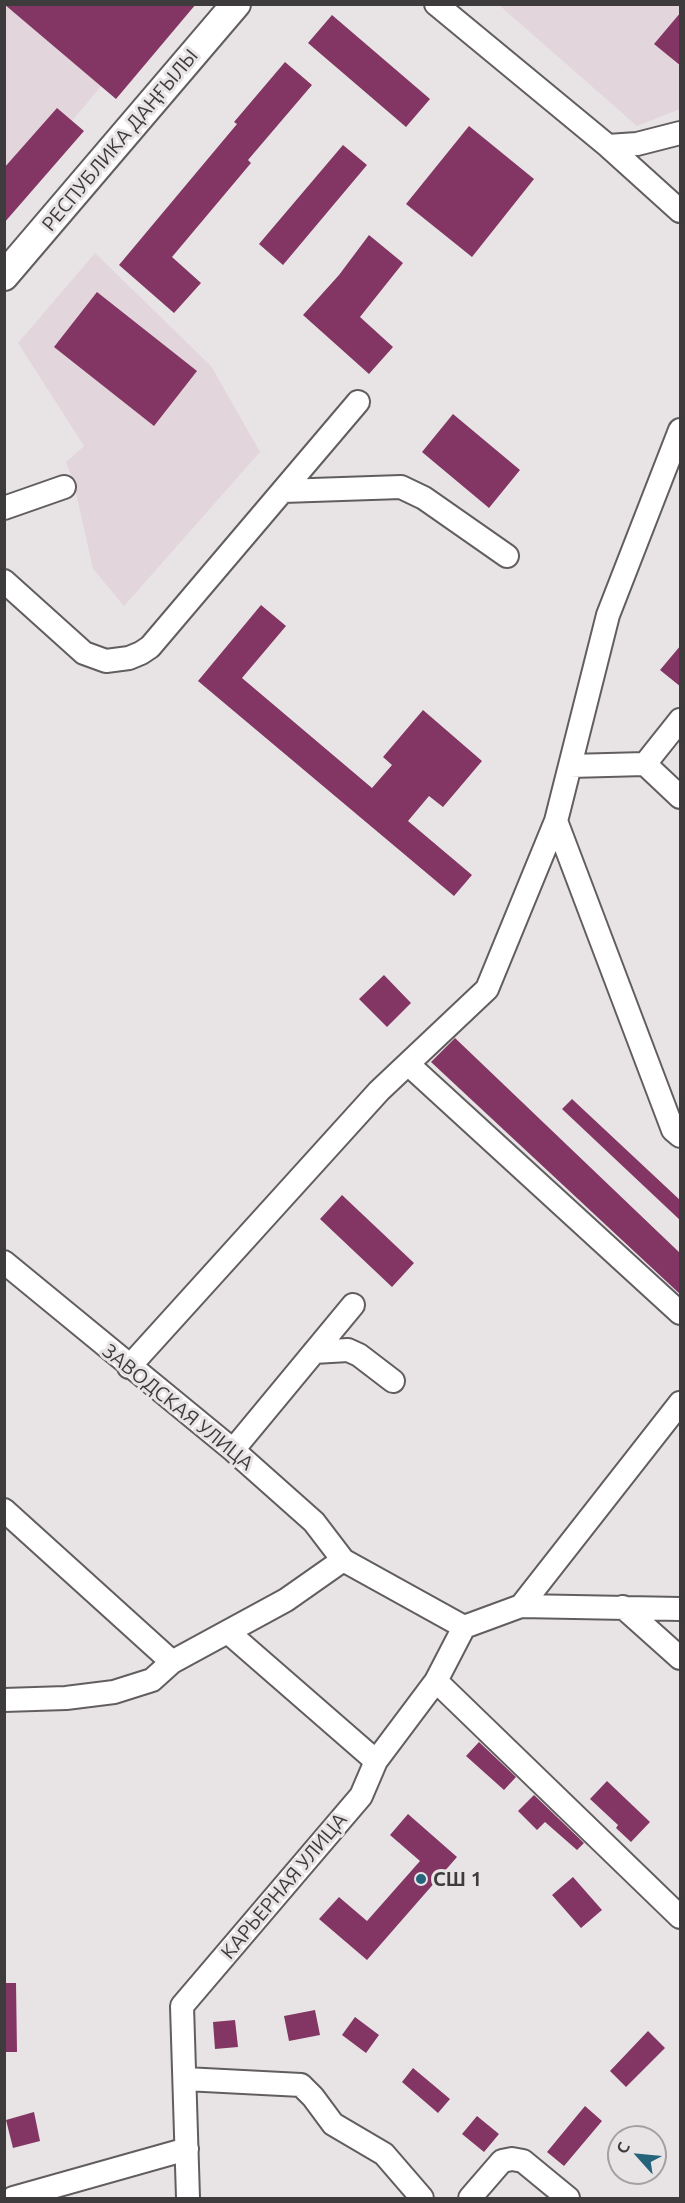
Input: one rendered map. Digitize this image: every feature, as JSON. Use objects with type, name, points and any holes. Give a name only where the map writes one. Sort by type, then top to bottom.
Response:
[{"type":"main road","name":"РЕСПУБЛИКА ДАҢҒЫЛЫ","points":[[4,276],[236,4]]},
{"type":"street","points":[[436,4],[608,146],[681,211]]},
{"type":"street","points":[[608,146],[636,144],[681,133]]},
{"type":"street","points":[[4,581],[84,652],[106,661],[129,658],[150,647],[358,402]]},
{"type":"street","points":[[129,1367],[379,1091],[487,989],[556,821],[608,615],[681,430]]},
{"type":"street","points":[[4,508],[64,487]]},
{"type":"street","points":[[283,491],[401,488],[424,498],[507,556]]},
{"type":"street","points":[[645,764],[681,720]]},
{"type":"street","points":[[570,766],[645,764],[681,797]]},
{"type":"street","points":[[556,821],[673,1130],[681,1137]]},
{"type":"street","points":[[408,1064],[681,1313]]},
{"type":"street","name":"ЗАВОДСКАЯ УЛИЦА","points":[[4,1262],[129,1367],[233,1450],[314,1522],[344,1560]]},
{"type":"street","points":[[233,1450],[353,1305]]},
{"type":"street","points":[[314,1352],[348,1350],[359,1355],[393,1381]]},
{"type":"street","points":[[521,1606],[681,1403]]},
{"type":"street","points":[[4,1510],[172,1662]]},
{"type":"street","points":[[4,1700],[66,1698],[114,1692],[152,1680],[172,1662],[286,1600],[344,1560],[464,1627],[521,1606],[681,1609]]},
{"type":"street","points":[[623,1607],[681,1658]]},
{"type":"street","name":"КАРЬЕРНАЯ УЛИЦА","points":[[188,2199],[182,2006],[361,1796],[376,1761],[436,1681],[464,1627]]},
{"type":"street","points":[[229,1633],[376,1761]]},
{"type":"street","points":[[436,1681],[681,1917]]},
{"type":"street","points":[[185,2079],[301,2085],[333,2124],[384,2154],[422,2199]]},
{"type":"street","points":[[13,2199],[188,2149]]},
{"type":"street","points":[[470,2199],[502,2161],[512,2159],[523,2161],[568,2199]]},
{"type":"shaded area","points":[[5,5],[170,5],[5,200]]},
{"type":"shaded area","points":[[499,5],[680,5],[680,109],[637,126]]},
{"type":"shaded area","points":[[95,253],[211,366],[260,452],[124,606],[93,569],[74,484],[66,462],[84,446],[18,343]]},
{"type":"building","points":[[4,4],[196,4],[116,99]]},
{"type":"building","points":[[681,12],[681,66],[654,44]]},
{"type":"building","points":[[332,15],[430,99],[406,127],[308,43]]},
{"type":"building","points":[[285,62],[312,85],[248,160],[251,163],[172,257],[201,283],[174,313],[119,265],[237,124],[234,122]]},
{"type":"building","points":[[57,108],[84,131],[4,223],[4,168]]},
{"type":"building","points":[[469,126],[534,179],[472,257],[406,204]]},
{"type":"building","points":[[343,145],[367,165],[283,265],[259,244]]},
{"type":"building","points":[[369,235],[403,263],[360,317],[393,347],[369,374],[303,315],[339,275]]},
{"type":"building","points":[[97,292],[197,371],[154,426],[54,347]]},
{"type":"building","points":[[453,414],[520,470],[489,508],[422,452]]},
{"type":"building","points":[[261,605],[286,626],[242,678],[372,788],[392,765],[383,757],[423,710],[482,761],[443,807],[429,796],[408,821],[472,875],[454,896],[198,681]]},
{"type":"building","points":[[681,645],[681,687],[660,670]]},
{"type":"building","points":[[384,975],[411,1003],[387,1027],[359,999]]},
{"type":"building","points":[[455,1038],[681,1254],[681,1295],[431,1062]]},
{"type":"building","points":[[572,1099],[681,1201],[681,1221],[562,1109]]},
{"type":"building","points":[[342,1195],[414,1263],[392,1287],[320,1219]]},
{"type":"building","points":[[479,1742],[516,1777],[504,1790],[466,1756]]},
{"type":"building","points":[[607,1781],[650,1822],[631,1842],[616,1828],[618,1825],[590,1799]]},
{"type":"building","points":[[534,1795],[584,1843],[577,1850],[545,1822],[537,1830],[518,1811]]},
{"type":"building","name":"СШ 1","points":[[408,1814],[457,1857],[367,1960],[319,1919],[339,1897],[367,1921],[420,1861],[390,1835]]},
{"type":"building","points":[[573,1877],[602,1910],[581,1928],[552,1895]]},
{"type":"building","points":[[4,1983],[16,1983],[17,2052],[4,2052]]},
{"type":"building","points":[[315,2010],[320,2035],[289,2041],[284,2016]]},
{"type":"building","points":[[355,2017],[379,2035],[366,2053],[342,2035]]},
{"type":"building","points":[[235,2020],[238,2047],[215,2049],[213,2022]]},
{"type":"building","points":[[648,2031],[665,2048],[626,2087],[610,2071]]},
{"type":"building","points":[[413,2068],[450,2099],[438,2113],[402,2082]]},
{"type":"building","points":[[585,2106],[602,2121],[564,2166],[547,2152]]},
{"type":"building","points":[[34,2112],[40,2141],[13,2148],[6,2120]]},
{"type":"building","points":[[477,2116],[499,2134],[484,2152],[462,2134]]},
{"type":"place","name":"СШ 1","points":[[421,1879]]}]
